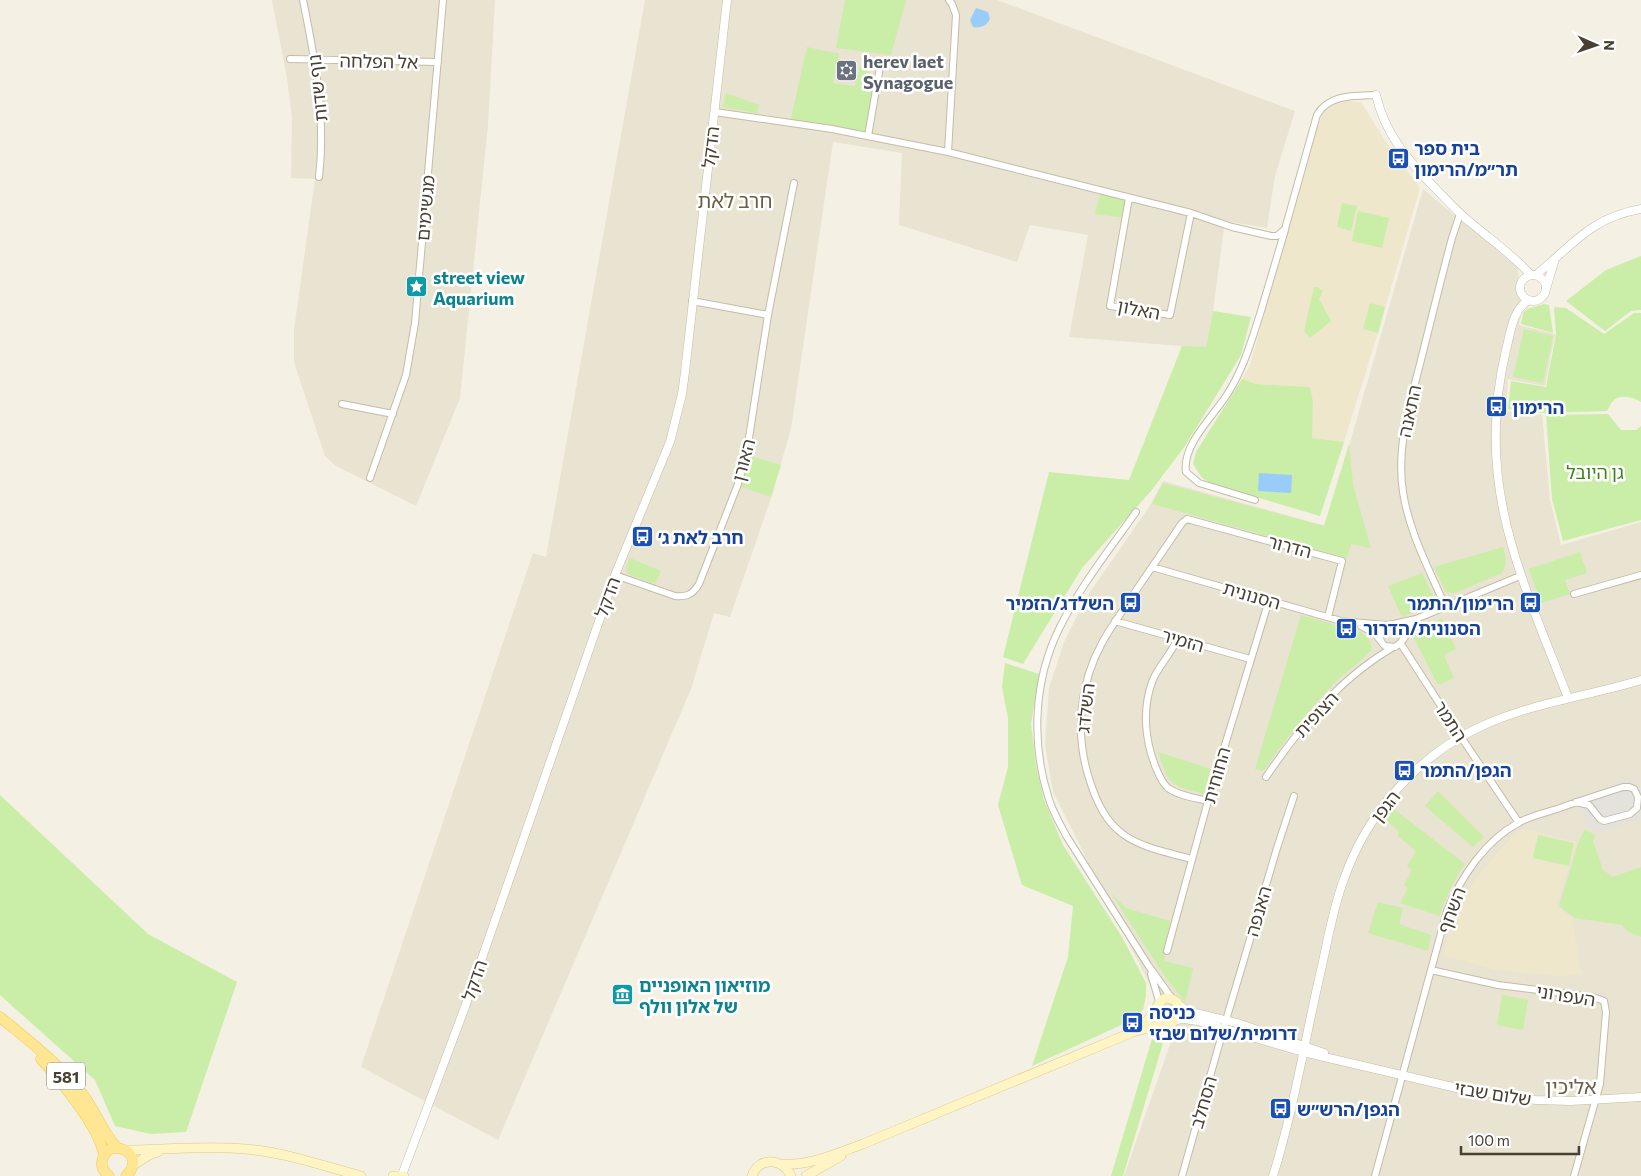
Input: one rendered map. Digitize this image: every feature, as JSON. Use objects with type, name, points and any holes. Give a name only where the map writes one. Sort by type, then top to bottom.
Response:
[{"type":"main road","points":[[752,1176],[758,1166],[763,1163],[770,1161],[782,1164],[811,1162],[863,1144],[1134,1032],[1172,1021],[1180,1013],[1176,1003],[1166,998],[1157,1005],[1144,1024],[1134,1032]]},
{"type":"main road","points":[[1157,1005],[1155,1012],[1158,1019],[1172,1021]]},
{"type":"main road","name":"581","points":[[0,1017],[44,1054],[77,1087],[121,1149],[131,1156],[129,1173]]},
{"type":"main road","name":"581","points":[[0,1017],[40,1058],[65,1088],[97,1137],[104,1156],[102,1165],[104,1172],[109,1176]]},
{"type":"main road","points":[[806,1176],[863,1144]]},
{"type":"main road","points":[[104,1156],[108,1151],[121,1149],[225,1148],[263,1151],[361,1176]]},
{"type":"main road","points":[[129,1173],[149,1155],[171,1149]]},
{"type":"main road","points":[[782,1164],[788,1169],[791,1176]]},
{"type":"main road","points":[[393,1176],[403,1176]]},
{"type":"street","name":"נוף שדות","points":[[302,0],[315,60],[322,124],[319,177]]},
{"type":"street","name":"מגשימים","points":[[370,478],[406,375],[415,323],[443,0]]},
{"type":"street","name":"הדקל","points":[[403,1176],[465,1007],[615,575],[672,434],[685,372],[727,0]]},
{"type":"street","points":[[948,152],[956,15],[949,0]]},
{"type":"street","name":"אל הפלחה","points":[[290,59],[438,62]]},
{"type":"street","points":[[868,136],[881,61]]},
{"type":"street","points":[[1255,500],[1199,484],[1186,472],[1186,457],[1193,442],[1218,408],[1239,374],[1253,336],[1317,115],[1322,107],[1340,98],[1376,95],[1384,120],[1402,152],[1460,214],[1516,258],[1534,275],[1542,279],[1545,291]]},
{"type":"street","points":[[714,112],[829,129],[948,152],[1191,213],[1232,227],[1264,235],[1277,236],[1285,229]]},
{"type":"street","name":"האורן","points":[[615,575],[675,596],[685,597],[693,593],[699,584],[746,457],[768,315],[794,183]]},
{"type":"street","name":"האלון","points":[[1129,198],[1110,306],[1170,314],[1191,213]]},
{"type":"street","points":[[1522,280],[1534,275],[1554,260],[1578,237],[1600,223],[1641,209]]},
{"type":"street","name":"התאנה","points":[[1445,606],[1412,531],[1403,493],[1401,458],[1403,436],[1413,392],[1460,214]]},
{"type":"street","points":[[1516,258],[1522,267],[1523,273],[1520,291],[1528,300]]},
{"type":"street","points":[[1554,260],[1545,291],[1537,300],[1528,300],[1520,306],[1514,317],[1504,361],[1495,420],[1495,448],[1501,507],[1512,551],[1568,698]]},
{"type":"street","points":[[692,300],[768,315]]},
{"type":"street","points":[[342,404],[393,414]]},
{"type":"street","points":[[1136,512],[1081,591],[1058,630],[1043,676],[1038,703],[1037,730],[1042,775],[1056,817],[1067,838],[1148,965],[1176,1003]]},
{"type":"street","name":"הדרור","points":[[1182,523],[1187,519],[1191,519],[1342,561],[1328,617]]},
{"type":"street","name":"השלדג","points":[[1182,523],[1115,622],[1096,655],[1085,686],[1081,736],[1086,769],[1094,794],[1102,812],[1110,823],[1129,839],[1155,850],[1192,859]]},
{"type":"street","name":"הסנונית","points":[[1152,567],[1352,623],[1366,628],[1378,636],[1381,641]]},
{"type":"street","points":[[1574,594],[1641,575]]},
{"type":"street","points":[[1416,620],[1402,640],[1392,648],[1386,646],[1381,641],[1380,631],[1386,625],[1416,620],[1445,606],[1520,576]]},
{"type":"street","name":"החוחית","points":[[1167,951],[1208,801],[1269,600]]},
{"type":"street","name":"הזמיר","points":[[1115,622],[1250,659]]},
{"type":"street","name":"הסנונית","points":[[1352,623],[1386,625]]},
{"type":"street","points":[[1394,624],[1401,628],[1402,640]]},
{"type":"street","points":[[1177,639],[1158,669],[1148,694],[1147,739],[1152,757],[1165,785],[1175,792],[1208,801]]},
{"type":"street","name":"התמר","points":[[1402,640],[1461,738],[1518,823]]},
{"type":"street","name":"הצופית","points":[[1374,659],[1381,641]]},
{"type":"street","name":"הצופית","points":[[1266,777],[1315,712],[1347,681],[1374,659],[1392,648]]},
{"type":"street","name":"הגפן","points":[[1273,1176],[1287,1126],[1338,896],[1357,848],[1378,813],[1399,787],[1427,761],[1461,738],[1496,720],[1568,698],[1641,680]]},
{"type":"street","name":"השחף","points":[[1375,1176],[1447,911],[1462,880],[1487,848],[1518,823],[1576,802],[1623,787],[1634,789],[1638,797],[1637,808],[1634,811],[1608,821],[1600,819],[1589,805],[1576,802]]},
{"type":"street","name":"האנפה","points":[[1225,1024],[1294,796]]},
{"type":"street","points":[[1148,965],[1157,1005]]},
{"type":"street","name":"העפרוני","points":[[1431,970],[1481,982],[1593,997],[1604,1001],[1606,1012],[1603,1050],[1600,1084],[1596,1099]]},
{"type":"street","name":"שלום שבזי","points":[[1176,1003],[1187,1011],[1347,1062],[1461,1089],[1524,1099],[1562,1100],[1641,1096]]},
{"type":"street","name":"שלום שבזי","points":[[1172,1021],[1190,1019],[1225,1024]]},
{"type":"street","name":"הסחלב","points":[[1182,1176],[1225,1024]]},
{"type":"street","points":[[1574,1176],[1596,1099]]},
{"type":"shaded area","points":[[272,0],[495,0],[488,125],[460,398],[416,506],[336,466],[325,456],[294,362],[294,330],[315,179],[291,178],[292,118],[287,78]]},
{"type":"shaded area","name":"חרב לאת","points":[[645,0],[997,0],[1295,111],[1275,176],[1267,228],[1225,221],[1206,348],[1069,337],[1088,235],[1030,225],[1017,262],[899,225],[902,153],[833,142],[791,429],[771,498],[730,617],[714,613],[691,689],[498,1140],[361,1067],[533,553],[546,557]]},
{"type":"shaded area","points":[[1348,101],[1361,102],[1386,142],[1420,188],[1344,442],[1311,438],[1313,401],[1310,387],[1256,384],[1242,379],[1250,365],[1313,140],[1323,113],[1334,104]]},
{"type":"shaded area","name":"אליכין","points":[[1423,189],[1518,268],[1521,314],[1519,325],[1555,334],[1545,386],[1508,379],[1506,411],[1542,415],[1550,499],[1561,545],[1641,522],[1641,1176],[1124,1176],[1174,1033],[1053,792],[1045,745],[1049,688],[1064,642],[1086,598],[1149,507],[1163,481],[1326,526]]},
{"type":"shaded area","points":[[1626,780],[1636,782],[1641,790],[1641,817],[1601,833],[1587,825],[1578,798]]},
{"type":"shaded area","points":[[1524,829],[1577,842],[1556,906],[1572,917],[1581,975],[1555,976],[1495,970],[1443,955],[1454,912],[1478,876],[1512,837]]},
{"type":"green space","points":[[845,0],[906,0],[891,55],[836,48]]},
{"type":"green space","points":[[807,47],[839,54],[833,83],[855,86],[860,66],[878,79],[868,136],[790,123]]},
{"type":"green space","points":[[726,93],[759,105],[757,113],[723,107]]},
{"type":"green space","points":[[1101,191],[1129,198],[1126,218],[1095,214]]},
{"type":"green space","points":[[1342,203],[1357,206],[1351,231],[1337,227]]},
{"type":"green space","points":[[1358,211],[1389,218],[1382,248],[1352,241]]},
{"type":"green space","points":[[1641,256],[1641,310],[1631,311],[1605,331],[1566,301],[1606,270]]},
{"type":"green space","points":[[1314,287],[1323,291],[1319,299],[1331,321],[1310,338],[1304,331]]},
{"type":"green space","points":[[1370,303],[1385,307],[1378,333],[1363,329]]},
{"type":"green space","points":[[1544,304],[1549,305],[1553,333],[1521,324],[1523,313],[1527,309]]},
{"type":"green space","points":[[1554,307],[1566,308],[1604,334],[1634,313],[1641,313],[1641,402],[1631,398],[1620,397],[1613,401],[1607,411],[1542,413],[1508,409],[1511,381],[1546,387],[1556,334]]},
{"type":"green space","points":[[1213,311],[1251,317],[1241,355],[1185,446],[1151,491],[1082,568],[1023,664],[1003,657],[1049,472],[1129,480],[1182,346],[1206,347]]},
{"type":"green space","points":[[1524,329],[1553,336],[1543,383],[1513,377]]},
{"type":"green space","points":[[1242,379],[1256,384],[1310,387],[1313,401],[1312,438],[1344,442],[1320,516],[1212,484],[1202,478],[1193,464],[1196,452]]},
{"type":"green space","name":"גן היובל","points":[[1608,414],[1621,430],[1636,430],[1641,426],[1641,520],[1563,541],[1552,499],[1546,415]]},
{"type":"green space","points":[[1349,444],[1353,485],[1371,548],[1351,544],[1347,558],[1152,504],[1163,483],[1324,526]]},
{"type":"green space","points":[[746,455],[781,465],[771,497],[737,485]]},
{"type":"green space","points":[[1503,547],[1506,560],[1502,573],[1455,593],[1446,592],[1434,567]]},
{"type":"green space","points":[[1580,552],[1587,573],[1565,580],[1570,594],[1541,603],[1529,569]]},
{"type":"green space","points":[[630,558],[661,571],[655,584],[628,574],[626,568]]},
{"type":"green space","points":[[1422,573],[1435,600],[1432,605],[1402,617],[1388,586]]},
{"type":"green space","points":[[1301,615],[1360,632],[1369,639],[1372,649],[1324,694],[1263,771],[1255,769]]},
{"type":"green space","points":[[1442,618],[1456,649],[1444,655],[1454,678],[1438,685],[1413,636],[1413,631]]},
{"type":"green space","points":[[1005,663],[1039,674],[1031,724],[1036,765],[1044,800],[1063,845],[1122,937],[1146,983],[1143,1010],[1134,1019],[1032,1066],[1068,957],[1073,906],[1022,885],[998,805],[1008,767],[1008,718],[1002,687]]},
{"type":"green space","points":[[1158,752],[1211,769],[1204,794],[1177,786],[1172,782],[1165,772]]},
{"type":"green space","points":[[1438,791],[1484,837],[1473,847],[1425,806]]},
{"type":"green space","points":[[0,795],[148,934],[237,982],[186,1132],[151,1134],[115,1126],[95,1080],[0,995]]},
{"type":"green space","points":[[1390,806],[1465,864],[1450,889],[1440,916],[1400,903],[1408,888],[1404,885],[1412,870],[1407,866],[1416,851],[1398,836],[1399,831],[1381,817]]},
{"type":"green space","points":[[1585,829],[1596,836],[1593,841],[1603,870],[1613,877],[1641,867],[1641,937],[1627,931],[1622,925],[1575,918],[1559,906],[1579,841]]},
{"type":"green space","points":[[1538,835],[1574,843],[1569,866],[1533,858]]},
{"type":"green space","points":[[1111,893],[1126,908],[1170,921],[1164,961],[1193,968],[1185,1002],[1164,975]]},
{"type":"green space","points":[[1378,902],[1403,908],[1399,924],[1431,935],[1428,951],[1368,933]]},
{"type":"green space","points":[[1502,995],[1528,1000],[1523,1030],[1497,1025]]},
{"type":"green space","points":[[1152,1039],[1163,1043],[1123,1176],[1111,1176]]},
{"type":"water","points":[[976,8],[988,12],[990,19],[981,27],[973,27],[970,20]]},
{"type":"water","points":[[1259,473],[1292,475],[1291,493],[1258,491]]},
{"type":"place","name":"herev laet Synagogue","points":[[847,71]]},
{"type":"place","name":"בית ספר תר״מ/הרימון","points":[[1398,158]]},
{"type":"place","name":"street view Aquarium","points":[[417,287]]},
{"type":"place","name":"הרימון","points":[[1496,407]]},
{"type":"place","name":"חרב לאת ג׳","points":[[642,537]]},
{"type":"place","name":"השלדג/הזמיר","points":[[1130,603]]},
{"type":"place","name":"הרימון/התמר","points":[[1530,603]]},
{"type":"place","name":"הסנונית/הדרור","points":[[1347,628]]},
{"type":"place","name":"הגפן/התמר","points":[[1404,770]]},
{"type":"place","name":"מוזיאון האופניים של אלון וולף","points":[[623,995]]},
{"type":"place","name":"כניסה דרומית/שלום שבזי","points":[[1133,1022]]},
{"type":"place","name":"הגפן/הרש״ש","points":[[1281,1109]]},
{"type":"district","name":"חרב לאת","points":[[735,200]]},
{"type":"district","name":"אליכין","points":[[1571,1086]]}]
